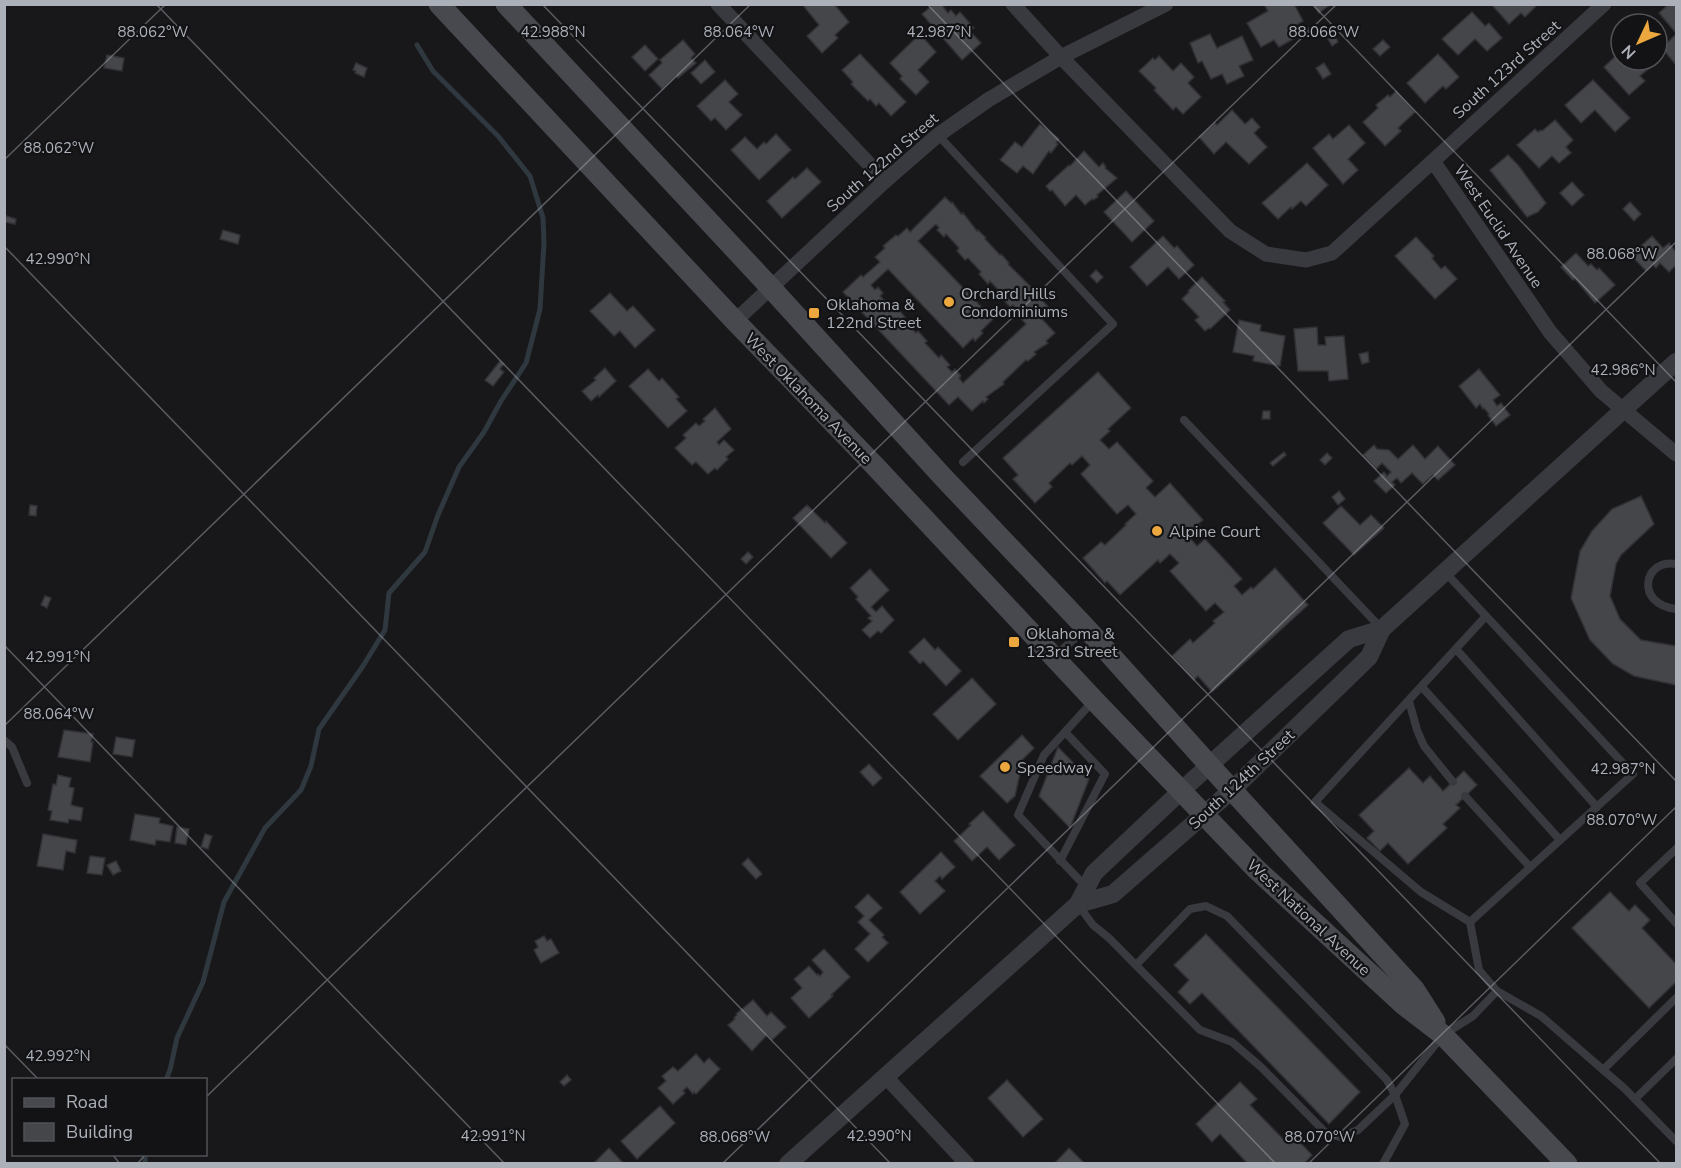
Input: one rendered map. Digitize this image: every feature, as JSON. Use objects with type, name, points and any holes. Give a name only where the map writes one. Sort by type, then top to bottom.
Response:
[{"type":"main road","name":"West Oklahoma Avenue","points":[[439,4],[735,321],[866,456],[1181,791]]},
{"type":"main road","points":[[506,4],[771,288],[942,476],[1087,629],[1210,766]]},
{"type":"main road","name":"West National Avenue","points":[[1210,766],[1414,988],[1443,1035]]},
{"type":"main road","name":"West National Avenue","points":[[1181,791],[1256,869],[1404,1005],[1443,1035],[1567,1164]]},
{"type":"street","points":[[718,4],[885,181]]},
{"type":"street","name":"West Euclid Avenue","points":[[1013,4],[1061,57],[1230,231],[1266,254],[1306,260],[1332,253],[1433,161],[1550,332],[1601,391],[1677,454]]},
{"type":"street","name":"South 122nd Street","points":[[735,321],[885,181],[938,135],[988,100],[1061,57],[1166,4]]},
{"type":"street","name":"South 123rd Street","points":[[1433,161],[1604,4]]},
{"type":"street","name":"South 124th Street","points":[[1078,904],[1113,894],[1232,790],[1370,657],[1382,629],[1677,362]]},
{"type":"street","name":"South 124th Street","points":[[788,1164],[1078,904],[1094,873],[1349,639],[1382,629]]},
{"type":"street","points":[[885,1076],[967,1164]]},
{"type":"lane","points":[[938,135],[1113,324],[963,462]]},
{"type":"lane","points":[[1184,420],[1382,629]]},
{"type":"lane","points":[[1677,564],[1668,562],[1657,568],[1648,580],[1648,590],[1656,603],[1677,609]]},
{"type":"lane","points":[[1445,572],[1633,774],[1470,922]]},
{"type":"lane","points":[[1486,616],[1315,802],[1421,892],[1470,922],[1479,970],[1497,991],[1541,1016],[1635,1099],[1677,1141]]},
{"type":"lane","points":[[1054,657],[1087,629]]},
{"type":"lane","points":[[1456,650],[1596,807]]},
{"type":"lane","points":[[1422,687],[1560,840]]},
{"type":"lane","points":[[1087,887],[1018,815],[1044,755],[1094,700]]},
{"type":"lane","points":[[1409,701],[1424,746],[1453,782]]},
{"type":"lane","points":[[1060,861],[1105,774],[1065,732]]},
{"type":"lane","points":[[4,740],[12,747],[27,783]]},
{"type":"lane","points":[[1465,796],[1530,867]]},
{"type":"lane","points":[[1677,849],[1640,883],[1677,923]]},
{"type":"lane","points":[[1078,904],[1093,925],[1109,938],[1200,1030],[1232,1042],[1261,1067],[1325,1132],[1340,1137],[1358,1130],[1395,1095],[1443,1035],[1473,1016],[1497,991]]},
{"type":"lane","points":[[1136,965],[1190,909],[1206,906],[1227,916],[1386,1080],[1395,1095],[1405,1124],[1383,1164]]},
{"type":"lane","points":[[1603,1070],[1677,998]]},
{"type":"lane","points":[[1635,1099],[1677,1059]]},
{"type":"building","points":[[802,4],[834,4],[849,22],[835,35],[838,38],[822,53],[807,36],[819,25]]},
{"type":"building","points":[[934,4],[941,4],[948,13],[951,10],[956,16],[960,12],[974,28],[970,31],[981,43],[962,60],[922,14]]},
{"type":"building","points":[[1294,4],[1303,21],[1290,29],[1295,38],[1279,47],[1274,40],[1261,47],[1247,23],[1268,11],[1265,6]]},
{"type":"building","points":[[1313,4],[1331,4],[1319,13]]},
{"type":"building","points":[[1491,4],[1538,4],[1525,17],[1521,13],[1509,24]]},
{"type":"building","points":[[1669,4],[1676,4],[1676,33],[1669,25],[1669,12],[1660,12]]},
{"type":"building","points":[[1472,12],[1485,26],[1489,23],[1502,38],[1487,51],[1475,39],[1458,55],[1442,39]]},
{"type":"building","points":[[1310,27],[1315,33],[1307,38],[1303,32]]},
{"type":"building","points":[[920,34],[936,52],[918,70],[929,82],[916,95],[900,79],[902,76],[890,63]]},
{"type":"building","points":[[1210,34],[1217,48],[1242,36],[1253,60],[1239,66],[1244,76],[1227,84],[1222,74],[1211,79],[1202,61],[1198,63],[1190,43]]},
{"type":"building","points":[[1676,34],[1676,65],[1669,56],[1669,41]]},
{"type":"building","points":[[1335,35],[1338,42],[1332,46],[1328,39]]},
{"type":"building","points":[[683,40],[695,54],[691,58],[696,63],[678,78],[676,76],[662,89],[649,75],[662,63],[660,60]]},
{"type":"building","points":[[1383,40],[1390,47],[1380,56],[1373,49]]},
{"type":"building","points":[[645,45],[658,59],[645,71],[632,57]]},
{"type":"building","points":[[860,54],[906,102],[891,116],[879,103],[876,106],[870,99],[868,101],[851,84],[853,82],[842,70]]},
{"type":"building","points":[[1438,54],[1459,77],[1446,89],[1443,86],[1425,103],[1407,83]]},
{"type":"building","points":[[107,55],[124,58],[122,71],[104,68]]},
{"type":"building","points":[[1159,56],[1173,71],[1181,63],[1194,77],[1188,83],[1201,97],[1183,114],[1176,107],[1173,110],[1139,71],[1153,58],[1155,60]]},
{"type":"building","points":[[705,60],[715,72],[701,84],[691,73]]},
{"type":"building","points":[[1609,62],[1609,72],[1645,72],[1640,76],[1645,81],[1629,95],[1604,67]]},
{"type":"building","points":[[356,63],[367,68],[364,77],[353,70]]},
{"type":"building","points":[[1324,63],[1331,74],[1323,79],[1316,68]]},
{"type":"building","points":[[725,80],[738,94],[729,102],[742,115],[726,130],[715,118],[711,121],[697,106]]},
{"type":"building","points":[[1593,80],[1630,118],[1615,132],[1595,110],[1581,123],[1565,105]]},
{"type":"building","points":[[1396,91],[1415,112],[1398,128],[1401,131],[1385,146],[1363,122],[1378,108],[1376,105]]},
{"type":"building","points":[[1232,110],[1245,124],[1252,118],[1260,127],[1254,133],[1267,147],[1249,164],[1226,142],[1214,154],[1199,137],[1215,123],[1217,125]]},
{"type":"building","points":[[1555,120],[1573,140],[1566,147],[1571,153],[1559,163],[1552,156],[1539,168],[1517,145],[1535,129],[1538,132],[1542,131]]},
{"type":"building","points":[[1040,124],[1059,139],[1056,143],[1058,144],[1051,153],[1049,151],[1033,174],[1023,166],[1017,173],[1000,160],[1015,142],[1022,147]]},
{"type":"building","points":[[1349,125],[1365,143],[1348,159],[1358,170],[1343,184],[1313,148],[1329,134],[1333,139]]},
{"type":"building","points":[[776,134],[791,150],[759,180],[731,150],[745,137],[757,149]]},
{"type":"building","points":[[1084,151],[1099,167],[1103,163],[1105,168],[1117,178],[1097,195],[1098,197],[1085,205],[1076,195],[1065,206],[1046,186]]},
{"type":"building","points":[[1508,155],[1546,203],[1538,212],[1527,217],[1490,170]]},
{"type":"building","points":[[1307,163],[1328,185],[1306,206],[1301,201],[1278,219],[1262,203]]},
{"type":"building","points":[[807,168],[821,182],[782,218],[767,201],[793,177],[795,179]]},
{"type":"building","points":[[1572,182],[1584,195],[1572,206],[1560,193]]},
{"type":"building","points":[[1126,191],[1154,221],[1132,242],[1104,212]]},
{"type":"building","name":"Orchard Hills Condominiums","points":[[945,197],[961,214],[963,213],[1030,288],[1037,295],[1039,294],[1050,309],[1041,318],[1055,333],[1046,341],[1048,343],[1034,352],[1036,354],[1028,361],[1026,360],[1003,382],[1004,384],[986,397],[988,399],[984,403],[983,401],[972,411],[958,397],[949,405],[843,292],[861,275],[863,277],[880,262],[875,257],[885,248],[883,246],[907,228],[910,232]],"holes":[[[936,224],[939,228],[937,230],[944,237],[946,234],[959,248],[957,251],[965,260],[968,258],[988,284],[990,281],[1004,296],[1002,298],[1010,307],[1013,305],[1018,310],[1015,312],[1026,324],[963,383],[955,369],[952,372],[947,367],[950,365],[941,355],[939,358],[925,343],[927,341],[918,331],[916,333],[902,319],[905,317],[896,307],[894,310],[880,296],[883,293],[878,287],[875,290],[871,285],[888,269],[963,348],[973,338],[975,341],[993,319],[918,241]]]},
{"type":"building","points":[[1630,202],[1641,214],[1634,221],[1623,209]]},
{"type":"building","points":[[6,216],[16,219],[15,224],[5,222]]},
{"type":"building","points":[[223,230],[240,235],[238,244],[220,239]]},
{"type":"building","points":[[1163,236],[1174,248],[1177,246],[1194,265],[1179,279],[1168,267],[1147,286],[1130,267]]},
{"type":"building","points":[[1652,236],[1663,248],[1669,243],[1676,252],[1676,265],[1669,272],[1660,263],[1656,268],[1653,265],[1646,271],[1631,255]]},
{"type":"building","points":[[1416,237],[1434,256],[1432,258],[1441,269],[1445,266],[1457,279],[1435,299],[1395,256]]},
{"type":"building","points":[[1576,253],[1588,266],[1591,264],[1597,270],[1599,268],[1615,285],[1595,303],[1575,279],[1573,280],[1561,267]]},
{"type":"building","points":[[1096,270],[1103,277],[1097,283],[1090,276]]},
{"type":"building","points":[[1202,277],[1225,301],[1223,302],[1230,310],[1205,331],[1195,320],[1199,317],[1182,299]]},
{"type":"building","points":[[610,293],[627,311],[633,306],[655,330],[635,348],[620,331],[614,336],[590,311]]},
{"type":"building","points":[[1239,320],[1261,325],[1260,331],[1285,336],[1280,366],[1253,361],[1254,356],[1233,352]]},
{"type":"building","points":[[1317,327],[1318,345],[1326,345],[1325,337],[1344,336],[1348,379],[1329,381],[1328,371],[1298,371],[1294,329]]},
{"type":"building","points":[[1368,352],[1369,362],[1362,364],[1359,354]]},
{"type":"building","points":[[500,361],[504,364],[500,369],[504,372],[493,386],[485,380]]},
{"type":"building","points":[[605,368],[616,381],[599,397],[598,395],[591,401],[582,391],[596,380],[594,378]]},
{"type":"building","points":[[648,369],[659,381],[662,378],[679,397],[676,399],[687,411],[668,428],[629,386]]},
{"type":"building","points":[[1479,369],[1500,395],[1493,400],[1497,406],[1501,403],[1510,415],[1496,426],[1484,408],[1480,404],[1476,408],[1459,386]]},
{"type":"building","name":"Alpine Court","points":[[1098,372],[1131,408],[1108,429],[1110,431],[1100,440],[1109,449],[1117,442],[1153,481],[1146,488],[1155,497],[1170,483],[1203,520],[1198,524],[1200,526],[1188,536],[1197,546],[1205,539],[1222,557],[1242,579],[1234,586],[1242,595],[1251,587],[1253,589],[1275,568],[1308,605],[1212,692],[1198,676],[1194,680],[1172,656],[1190,639],[1193,643],[1224,612],[1215,603],[1206,611],[1170,571],[1179,563],[1170,554],[1160,563],[1158,560],[1120,595],[1107,581],[1105,583],[1083,558],[1101,542],[1105,545],[1136,514],[1128,505],[1117,514],[1115,512],[1081,474],[1090,465],[1082,456],[1072,465],[1070,463],[1049,483],[1052,487],[1035,503],[1013,479],[1018,475],[1003,458]]},
{"type":"building","points":[[715,408],[731,429],[717,442],[719,445],[724,440],[734,450],[717,470],[715,468],[708,474],[696,462],[692,465],[675,448],[686,438],[683,435],[696,423],[699,426],[705,421],[703,419]]},
{"type":"building","points":[[1263,411],[1270,411],[1270,419],[1262,419]]},
{"type":"building","points":[[1374,445],[1377,449],[1389,450],[1398,459],[1413,445],[1425,459],[1438,446],[1455,465],[1438,480],[1433,475],[1423,484],[1412,473],[1401,483],[1397,478],[1392,482],[1395,485],[1386,493],[1374,481],[1384,472],[1387,476],[1391,472],[1382,463],[1376,469],[1363,455]]},
{"type":"building","points":[[1284,452],[1286,455],[1273,466],[1270,463]]},
{"type":"building","points":[[1327,453],[1332,458],[1325,465],[1320,460]]},
{"type":"building","points":[[1339,491],[1345,499],[1338,505],[1332,497]]},
{"type":"building","points":[[1641,496],[1654,524],[1621,555],[1616,564],[1610,596],[1620,619],[1641,640],[1676,646],[1676,685],[1634,676],[1613,664],[1590,640],[1571,598],[1580,551],[1592,531],[1612,509]]},
{"type":"building","points":[[30,505],[37,506],[36,516],[29,515]]},
{"type":"building","points":[[807,505],[847,543],[831,558],[793,518]]},
{"type":"building","points":[[1341,506],[1360,525],[1371,515],[1384,528],[1354,555],[1323,523]]},
{"type":"building","points":[[748,552],[753,557],[746,564],[741,559]]},
{"type":"building","points":[[870,569],[889,590],[871,607],[876,612],[882,606],[894,620],[881,633],[878,631],[870,638],[862,630],[872,621],[868,618],[871,616],[856,599],[858,597],[850,588]]},
{"type":"building","points":[[45,596],[51,598],[47,608],[41,605]]},
{"type":"building","points":[[924,638],[935,650],[938,647],[961,671],[946,686],[923,661],[920,664],[909,652]]},
{"type":"building","points":[[972,678],[996,704],[958,740],[933,714]]},
{"type":"building","points":[[64,730],[93,734],[90,762],[58,757]]},
{"type":"building","name":"Speedway","points":[[1022,735],[1034,748],[1023,759],[1015,796],[1007,803],[980,776]]},
{"type":"building","points":[[116,737],[135,740],[132,757],[113,754]]},
{"type":"building","name":"Speedway","points":[[1058,747],[1089,779],[1070,828],[1039,796]]},
{"type":"building","points":[[869,764],[882,778],[873,786],[860,772]]},
{"type":"building","points":[[1409,768],[1423,783],[1430,776],[1443,791],[1464,771],[1477,785],[1456,805],[1460,808],[1443,824],[1447,828],[1408,864],[1388,843],[1380,851],[1367,838],[1374,831],[1359,815]]},
{"type":"building","points":[[58,775],[71,778],[69,787],[74,788],[71,805],[83,808],[81,821],[69,819],[68,823],[50,820],[52,811],[48,810],[53,784],[56,785]]},
{"type":"building","points":[[983,811],[1015,845],[999,860],[987,847],[972,861],[954,841]]},
{"type":"building","points":[[135,814],[160,818],[159,823],[173,826],[170,842],[156,840],[155,845],[130,840]]},
{"type":"building","points":[[177,827],[189,829],[186,845],[175,843]]},
{"type":"building","points":[[43,834],[77,840],[75,853],[66,851],[63,870],[37,866]]},
{"type":"building","points":[[205,834],[212,836],[208,849],[201,847]]},
{"type":"building","points":[[941,852],[955,867],[942,879],[940,876],[935,881],[945,891],[920,914],[900,892]]},
{"type":"building","points":[[90,856],[105,858],[102,875],[87,873]]},
{"type":"building","points":[[748,858],[762,874],[756,879],[742,864]]},
{"type":"building","points":[[116,861],[121,871],[113,875],[107,865]]},
{"type":"building","points":[[1610,892],[1629,911],[1635,905],[1650,920],[1642,928],[1676,964],[1676,982],[1649,1008],[1572,928]]},
{"type":"building","points":[[868,894],[882,908],[869,920],[884,935],[882,937],[888,943],[868,962],[855,949],[870,934],[858,922],[864,916],[855,907]]},
{"type":"building","points":[[1206,934],[1360,1092],[1329,1124],[1202,993],[1190,1004],[1178,992],[1189,980],[1174,965]]},
{"type":"building","points":[[544,936],[547,941],[551,939],[559,953],[541,963],[534,950],[538,947],[535,941]]},
{"type":"building","points":[[824,949],[850,977],[809,1018],[791,998],[802,988],[794,979],[809,966],[820,976],[823,972],[812,960]]},
{"type":"building","points":[[753,1000],[767,1016],[771,1012],[786,1027],[772,1040],[767,1035],[752,1051],[728,1025],[735,1019],[736,1014]]},
{"type":"building","points":[[696,1054],[704,1063],[709,1058],[720,1069],[696,1094],[694,1092],[693,1094],[687,1087],[683,1091],[685,1093],[673,1104],[658,1088],[666,1081],[662,1076],[673,1067],[678,1071]]},
{"type":"building","points":[[567,1075],[571,1080],[564,1086],[560,1082]]},
{"type":"building","points":[[1007,1080],[1043,1119],[1023,1137],[988,1098]]},
{"type":"building","points":[[1240,1082],[1257,1099],[1250,1105],[1286,1142],[1293,1135],[1312,1155],[1304,1164],[1248,1164],[1220,1134],[1212,1142],[1196,1124]]},
{"type":"building","points":[[660,1106],[675,1123],[637,1159],[621,1141]]},
{"type":"building","points":[[476,1130],[482,1136],[476,1141],[471,1134]]},
{"type":"building","points":[[609,1148],[624,1164],[593,1164]]},
{"type":"building","points":[[1069,1148],[1085,1164],[1054,1164]]},
{"type":"waterway","points":[[167,1078],[177,1038],[203,982],[224,902],[265,828],[301,790],[311,766],[319,729],[385,630],[389,593],[425,552],[459,467],[484,432],[526,363],[540,309],[544,243],[543,218],[530,176],[498,136],[433,71],[417,45]]},
{"type":"waterway","points":[[145,1156],[145,1164]]},
{"type":"place","name":"Orchard Hills Condominiums","points":[[949,302]]},
{"type":"place","name":"Oklahoma & 122nd Street","points":[[814,313]]},
{"type":"place","name":"Alpine Court","points":[[1157,531]]},
{"type":"place","name":"Oklahoma & 123rd Street","points":[[1014,642]]},
{"type":"place","name":"Speedway","points":[[1005,767]]}]
